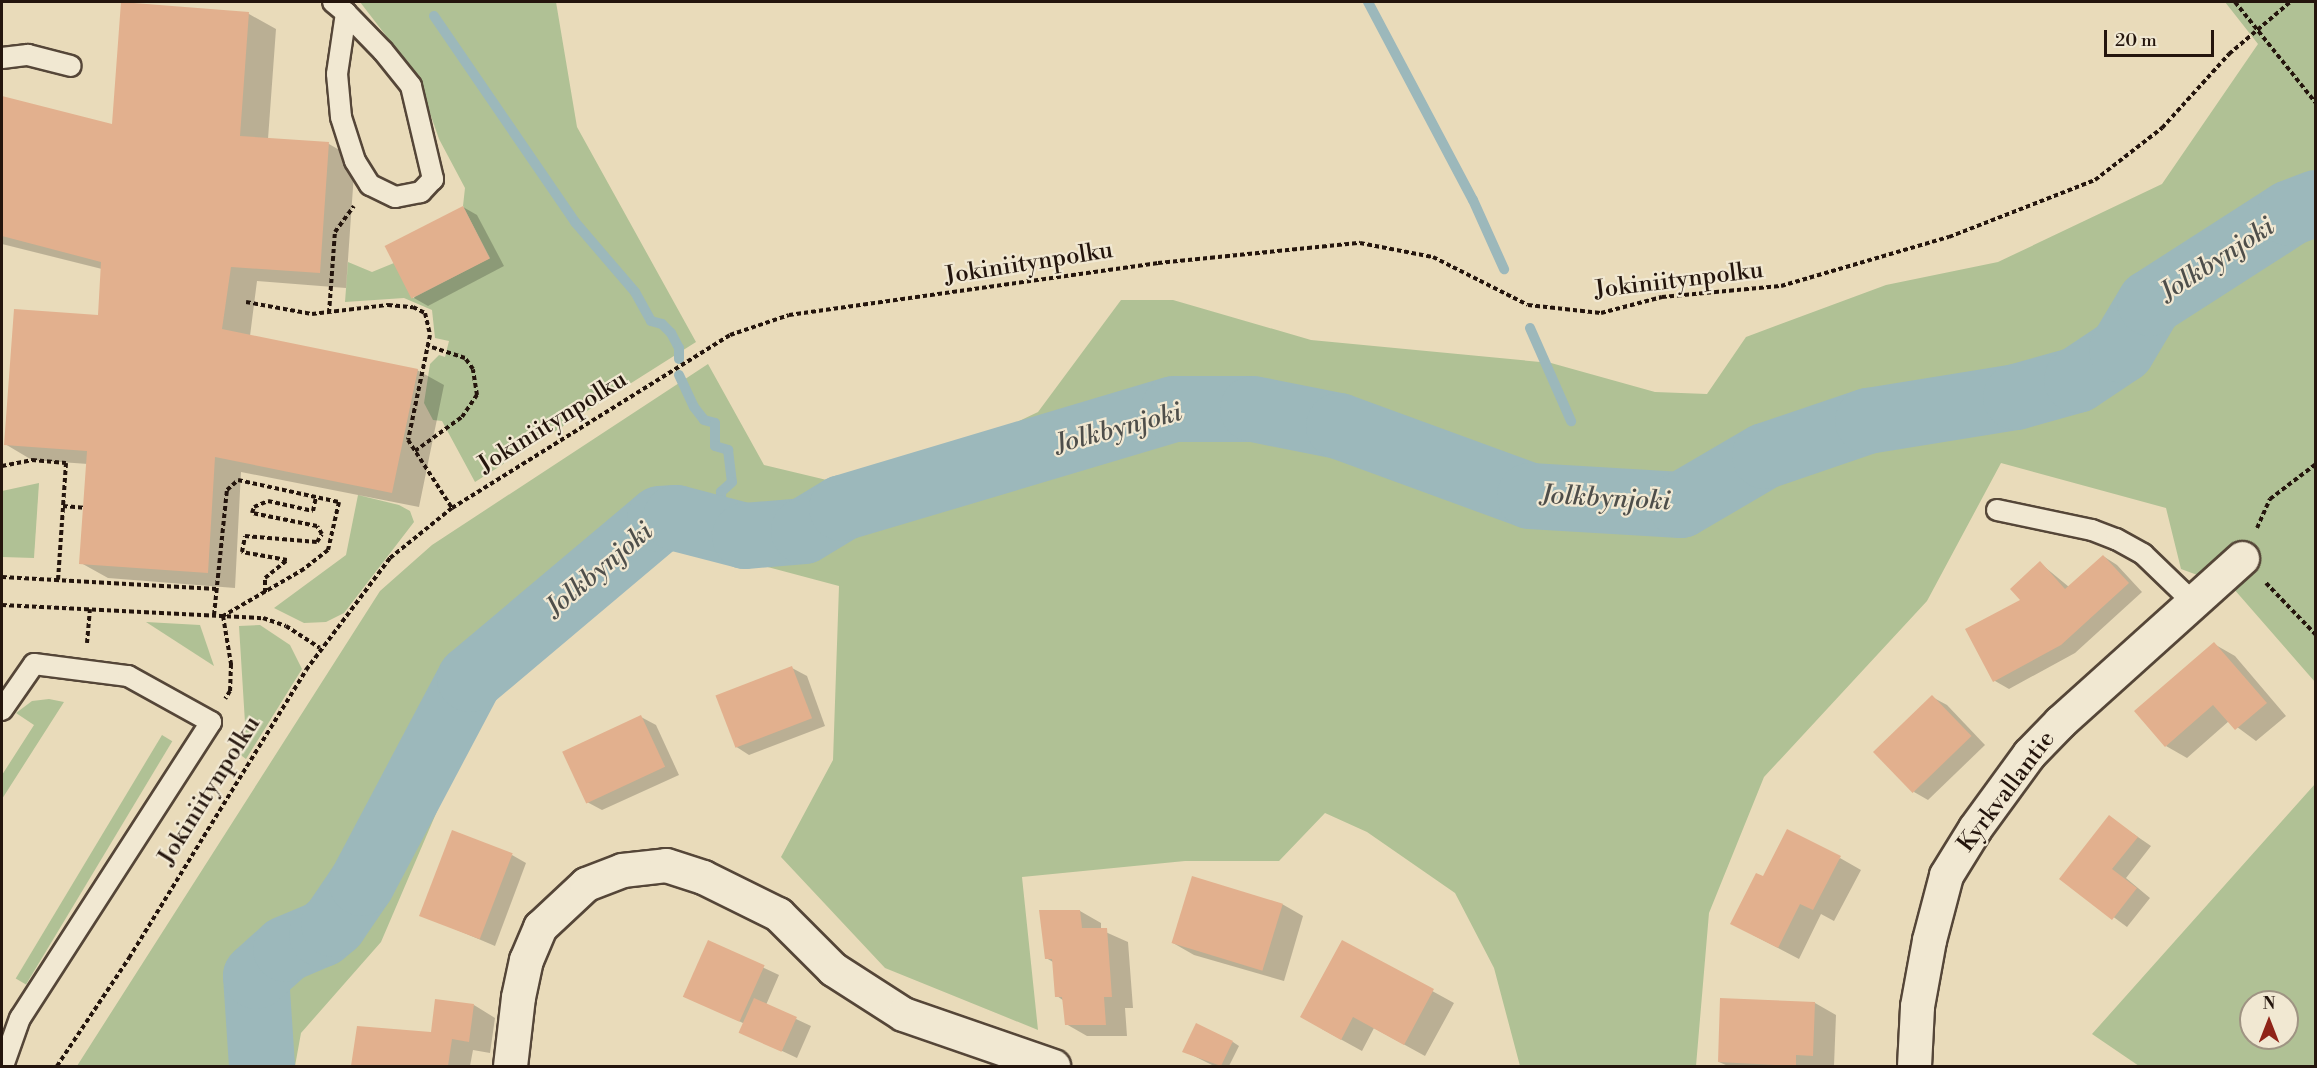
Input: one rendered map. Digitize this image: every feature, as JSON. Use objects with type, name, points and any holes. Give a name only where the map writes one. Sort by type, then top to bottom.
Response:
[{"type":"street","name":"Kyrkvallantie","points":[[1914,1066],[1922,969],[1946,874],[2029,754],[2195,604],[2242,558]]},
{"type":"street","points":[[510,1066],[518,997],[526,960],[540,927],[586,884],[622,870],[666,865],[703,877],[778,914],[833,969],[903,1014],[1053,1066]]},
{"type":"lane","points":[[340,7],[383,51],[411,86],[433,179],[422,192],[395,197],[370,185],[355,161],[341,117],[337,74],[340,7]]},
{"type":"lane","points":[[2,58],[28,55],[71,66]]},
{"type":"lane","points":[[1997,510],[2092,530],[2116,539],[2143,554],[2195,604]]},
{"type":"lane","points":[[2,710],[34,664],[128,676],[211,723],[20,1018],[8,1032],[3,1066]]},
{"type":"path","points":[[2235,2],[2316,103]]},
{"type":"path","name":"Jokiniitynpolku","points":[[57,1066],[129,958],[320,648],[390,558],[452,508],[730,334],[789,315],[1158,263],[1360,243],[1434,257],[1528,305],[1591,312],[1601,313],[1662,297],[1781,286],[1949,237],[2095,180],[2162,128],[2229,54],[2290,2]]},
{"type":"path","points":[[329,313],[335,232],[370,185]]},
{"type":"path","points":[[246,302],[312,314],[387,305],[413,307],[424,313],[430,322],[428,346],[408,440],[452,508]]},
{"type":"path","points":[[415,451],[462,417],[477,395],[473,369],[465,358],[428,346]]},
{"type":"path","points":[[2,466],[32,460],[66,463],[58,580]]},
{"type":"path","points":[[2316,464],[2270,499],[2242,558],[2316,635]]},
{"type":"path","points":[[214,615],[227,490],[238,480],[339,502],[328,550],[304,569],[223,616]]},
{"type":"path","points":[[265,592],[265,578],[287,560],[242,552],[245,536],[317,542],[322,534],[316,526],[252,513],[254,507],[268,501],[313,511],[316,497]]},
{"type":"path","points":[[63,506],[84,508]]},
{"type":"path","points":[[2,577],[217,589]]},
{"type":"path","points":[[2,605],[263,618],[286,626],[320,648]]},
{"type":"path","points":[[211,723],[230,691],[231,664],[223,616]]},
{"type":"green space","points":[[360,2],[556,2],[577,127],[696,342],[475,482],[442,421],[433,420],[424,403],[430,364],[439,355],[445,357],[449,341],[435,338],[432,310],[404,298],[345,302],[348,262],[372,272],[394,263],[413,298],[490,258],[463,206],[465,188],[439,139],[417,76]]},
{"type":"green space","points":[[2225,2],[2315,2],[2315,682],[2233,588],[2181,569],[2166,508],[2001,463],[1927,601],[1764,777],[1709,913],[1696,1066],[1520,1066],[1494,968],[1455,893],[1367,832],[1325,813],[1279,861],[1185,861],[1022,877],[1038,1030],[885,968],[781,857],[833,760],[839,586],[671,541],[491,685],[381,942],[301,1033],[295,1066],[77,1066],[380,591],[432,545],[708,364],[764,465],[856,487],[957,451],[1038,412],[1121,300],[1173,300],[1311,340],[1551,363],[1655,392],[1707,394],[1746,337],[1886,285],[1998,262],[2162,184],[2258,44]]},
{"type":"green space","points":[[39,483],[34,558],[2,557],[2,491]]},
{"type":"green space","points":[[358,495],[399,505],[410,511],[414,522],[344,613],[326,622],[304,623],[274,608],[346,555]]},
{"type":"green space","points":[[146,622],[200,625],[214,666]]},
{"type":"green space","points":[[260,625],[290,645],[302,669],[246,759],[238,753],[246,739],[239,626]]},
{"type":"green space","points":[[49,699],[64,702],[2,799],[2,775],[34,725],[16,713],[32,701]]},
{"type":"green space","points":[[162,735],[172,741],[26,985],[16,978]]},
{"type":"green space","points":[[2315,784],[2315,1066],[2139,1066],[2092,1034]]},
{"type":"building","points":[[121,2],[249,12],[240,136],[329,142],[320,273],[231,267],[222,329],[418,369],[392,493],[215,457],[208,573],[79,564],[87,451],[4,445],[14,309],[98,315],[101,262],[2,236],[2,96],[112,124]]},
{"type":"building","points":[[463,206],[490,259],[411,299],[385,246]]},
{"type":"building","points":[[2103,555],[2129,583],[2061,645],[1993,682],[1965,629],[2020,600],[2010,589],[2040,561],[2065,589]]},
{"type":"building","points":[[2214,642],[2267,703],[2235,730],[2213,705],[2165,747],[2134,711]]},
{"type":"building","points":[[792,666],[812,718],[736,748],[715,695]]},
{"type":"building","points":[[1932,695],[1972,736],[1913,793],[1873,752]]},
{"type":"building","points":[[641,715],[665,767],[586,803],[562,752]]},
{"type":"building","points":[[2109,815],[2138,837],[2112,869],[2137,888],[2112,920],[2059,879]]},
{"type":"building","points":[[1787,829],[1841,856],[1813,910],[1800,904],[1778,948],[1730,924],[1756,873],[1763,876]]},
{"type":"building","points":[[452,830],[513,853],[480,939],[419,916]]},
{"type":"building","points":[[1192,876],[1283,904],[1262,971],[1172,943]]},
{"type":"building","points":[[1039,910],[1080,910],[1082,928],[1107,928],[1112,997],[1104,997],[1106,1025],[1065,1025],[1062,997],[1055,997],[1052,959],[1045,959]]},
{"type":"building","points":[[708,940],[765,965],[739,1022],[683,997]]},
{"type":"building","points":[[1342,940],[1434,989],[1404,1045],[1353,1017],[1341,1040],[1300,1017]]},
{"type":"building","points":[[754,998],[797,1017],[781,1052],[739,1033]]},
{"type":"building","points":[[1720,998],[1815,1002],[1813,1056],[1796,1055],[1796,1066],[1718,1062]]},
{"type":"building","points":[[435,999],[474,1004],[469,1042],[452,1039],[448,1066],[351,1066],[357,1026],[431,1032]]},
{"type":"building","points":[[1196,1023],[1233,1041],[1221,1066],[1182,1052]]},
{"type":"waterway","points":[[1368,2],[1473,200],[1504,269]]},
{"type":"waterway","points":[[434,16],[575,222],[635,292],[651,321],[662,324],[671,333],[679,348],[679,359]]},
{"type":"waterway","name":"Jolkbynjoki","points":[[262,1066],[256,976],[286,949],[322,934],[334,924],[362,883],[470,679],[660,519],[676,518],[745,536],[804,531],[842,508],[1174,409],[1253,409],[1339,426],[1530,496],[1681,505],[1765,456],[1868,421],[2016,397],[2077,380],[2122,350],[2150,303],[2290,213],[2316,203]]},
{"type":"waterway","points":[[1530,328],[1571,421]]},
{"type":"waterway","points":[[679,375],[694,407],[704,420],[715,423],[715,446],[728,450],[732,482],[721,492],[722,533]]}]
